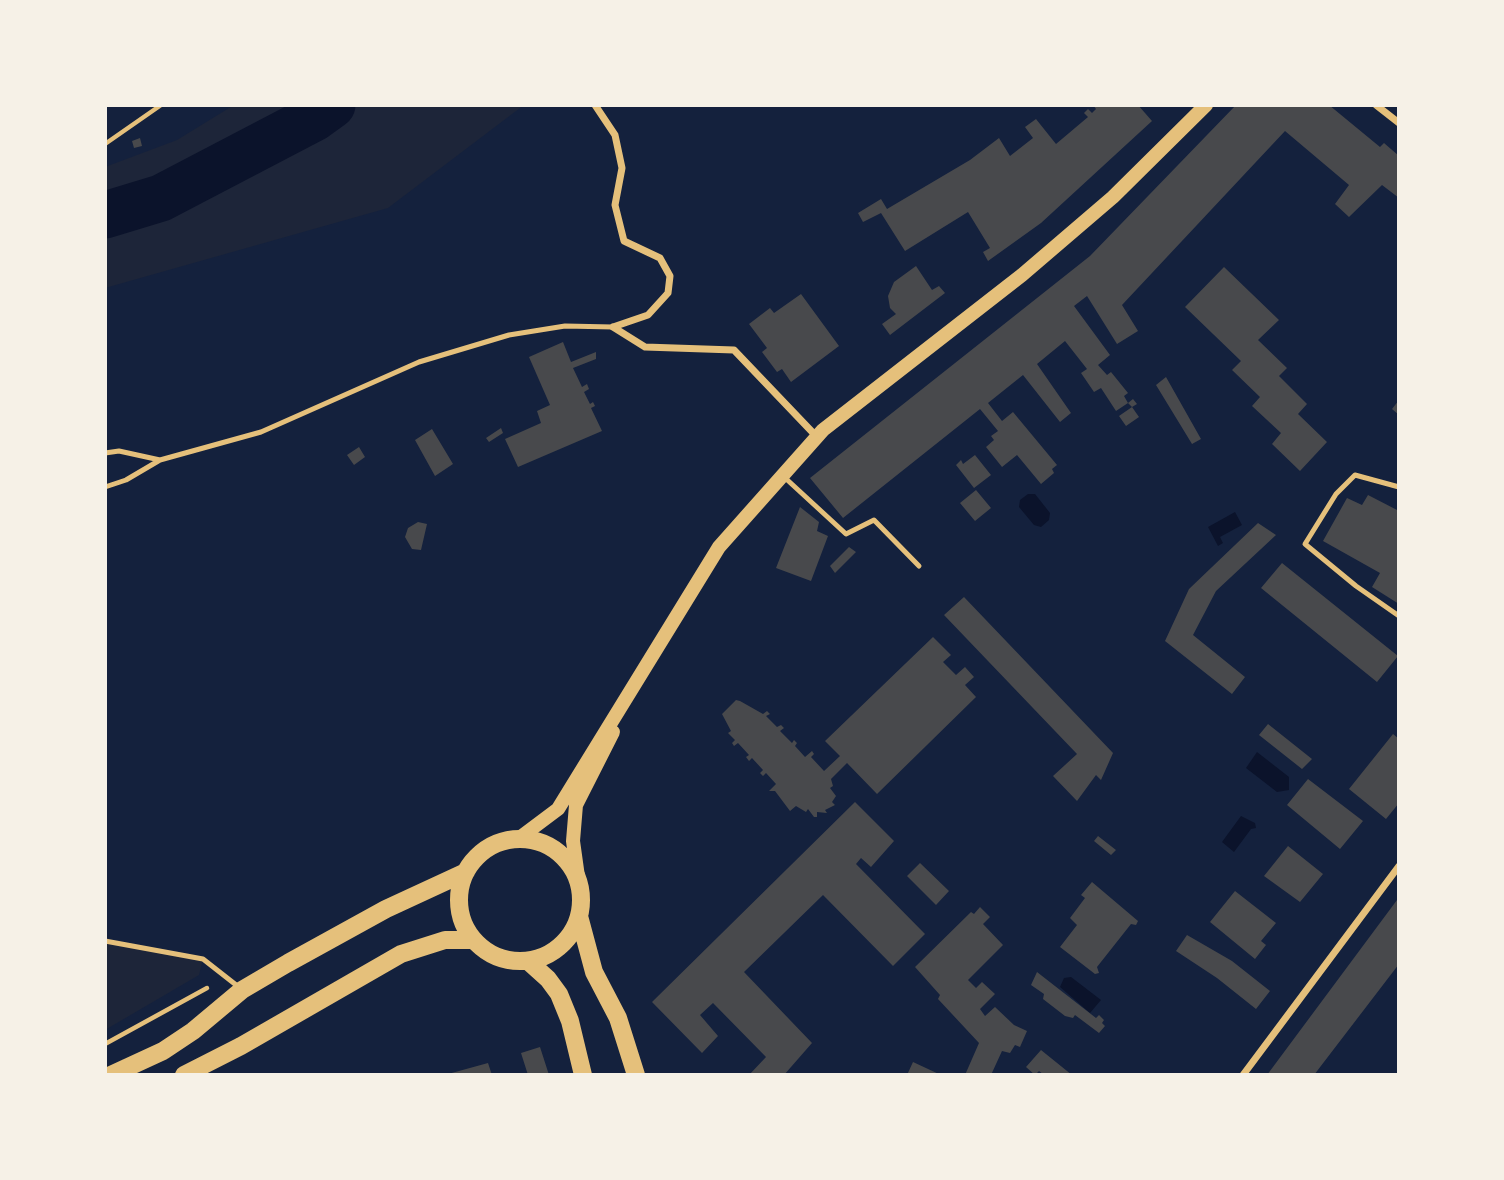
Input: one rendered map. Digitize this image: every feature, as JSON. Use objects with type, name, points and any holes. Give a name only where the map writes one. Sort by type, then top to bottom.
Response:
[{"type":"main road","points":[[111,1075],[163,1051],[193,1031],[242,990],[386,909],[466,872],[488,848],[518,839],[558,809],[591,752],[643,675],[719,547],[783,475],[818,437],[1032,266],[1113,197],[1206,105]]},
{"type":"main road","points":[[636,1075],[618,1018],[594,972],[579,916],[579,884],[573,841],[576,805],[643,675]]},
{"type":"main road","points":[[518,839],[550,847],[568,863],[579,884]]},
{"type":"main road","points":[[466,872],[460,889],[464,924],[473,940],[489,953],[508,960],[528,961],[551,953],[569,937],[579,916]]},
{"type":"main road","points":[[184,1075],[241,1046],[401,954],[445,940],[473,940]]},
{"type":"main road","points":[[528,961],[548,979],[559,995],[570,1021],[583,1075]]},
{"type":"street","points":[[595,105],[615,135],[622,167],[615,205],[624,241],[660,258],[670,276],[668,293],[648,315],[613,327]]},
{"type":"street","points":[[1376,105],[1399,123]]},
{"type":"street","points":[[613,327],[645,347],[733,350],[818,437]]},
{"type":"street","points":[[1242,1075],[1399,866]]},
{"type":"lane","points":[[105,486],[126,480],[160,460],[261,432],[419,362],[509,335],[565,326],[613,327]]},
{"type":"lane","points":[[105,453],[119,452],[160,460]]},
{"type":"lane","points":[[783,475],[846,534],[874,520],[919,566]]},
{"type":"lane","points":[[1399,487],[1355,475],[1336,494],[1305,544],[1356,586],[1399,616]]},
{"type":"lane","points":[[105,941],[203,959],[242,990]]},
{"type":"path","points":[[105,144],[160,105]]},
{"type":"shaded area","points":[[234,105],[524,105],[388,208],[105,288],[105,167],[177,140]]},
{"type":"shaded area","points":[[1028,494],[1035,494],[1050,513],[1049,520],[1041,527],[1034,525],[1019,507],[1020,500]]},
{"type":"shaded area","points":[[1235,512],[1242,525],[1220,537],[1223,543],[1218,546],[1208,527]]},
{"type":"shaded area","points":[[1257,752],[1289,777],[1289,790],[1277,792],[1246,768]]},
{"type":"shaded area","points":[[1241,816],[1255,823],[1256,828],[1251,829],[1234,852],[1222,842]]},
{"type":"shaded area","points":[[105,941],[203,959],[199,975],[105,1030]]},
{"type":"shaded area","points":[[1071,977],[1101,1000],[1090,1013],[1060,987],[1064,978]]},
{"type":"building","points":[[1093,105],[1138,105],[1152,121],[1041,223],[988,261],[983,252],[990,248],[968,212],[905,251],[881,213],[863,222],[858,213],[881,199],[887,209],[970,160],[999,138],[1010,156],[1033,138],[1025,127],[1036,119],[1056,144],[1088,117],[1084,113],[1088,109],[1092,113],[1096,109]]},
{"type":"building","points":[[1236,105],[1329,105],[1380,147],[1384,143],[1399,156],[1399,198],[1382,185],[1349,217],[1335,204],[1349,185],[1285,131],[1122,305],[1138,331],[1117,344],[1087,296],[1074,306],[1110,355],[1098,365],[1107,375],[1111,372],[1128,393],[1124,396],[1128,403],[1116,411],[1101,388],[1094,392],[1081,373],[1087,369],[1065,341],[1037,364],[1071,413],[1060,422],[1023,375],[988,403],[1002,421],[1013,412],[1057,465],[1052,469],[1054,473],[1041,484],[1017,455],[1002,467],[986,447],[994,440],[991,436],[998,431],[980,409],[843,518],[810,478],[1090,256]]},
{"type":"building","points":[[140,138],[142,146],[134,148],[132,141]]},
{"type":"building","points":[[916,266],[932,290],[939,286],[945,293],[890,335],[882,324],[896,314],[890,308],[888,296],[894,282]]},
{"type":"building","points":[[1224,267],[1279,320],[1258,340],[1287,368],[1279,376],[1307,404],[1298,414],[1327,442],[1300,471],[1272,444],[1281,433],[1252,406],[1260,397],[1232,370],[1241,361],[1185,307]]},
{"type":"building","points":[[801,294],[839,346],[791,382],[782,369],[777,372],[762,352],[767,348],[749,324],[770,308],[774,313]]},
{"type":"building","points":[[563,342],[571,362],[596,352],[596,359],[573,368],[582,387],[587,384],[589,389],[584,392],[590,404],[593,402],[595,406],[591,408],[602,431],[518,467],[505,439],[541,423],[537,411],[550,405],[529,357]]},
{"type":"building","points":[[1166,377],[1201,439],[1192,444],[1156,385]]},
{"type":"building","points":[[1133,399],[1137,404],[1132,407],[1128,403]]},
{"type":"building","points":[[1399,400],[1399,415],[1392,409]]},
{"type":"building","points":[[1132,407],[1139,417],[1126,426],[1119,416]]},
{"type":"building","points":[[501,428],[503,433],[489,442],[486,438]]},
{"type":"building","points":[[432,429],[453,464],[435,476],[415,440]]},
{"type":"building","points":[[359,447],[365,457],[354,465],[347,455]]},
{"type":"building","points":[[975,455],[991,475],[974,488],[956,465],[961,460],[963,464]]},
{"type":"building","points":[[976,490],[991,508],[975,521],[960,503]]},
{"type":"building","points":[[1368,495],[1399,511],[1399,604],[1372,587],[1380,573],[1323,541],[1347,498],[1362,505]]},
{"type":"building","points":[[800,507],[819,522],[817,531],[828,536],[811,581],[776,568]]},
{"type":"building","points":[[418,522],[427,524],[421,550],[412,549],[405,537],[408,528]]},
{"type":"building","points":[[1258,523],[1276,535],[1216,591],[1193,635],[1245,677],[1232,694],[1165,641],[1189,589]]},
{"type":"building","points":[[849,547],[856,552],[835,573],[830,566]]},
{"type":"building","points":[[1282,563],[1398,656],[1377,682],[1261,588]]},
{"type":"building","points":[[964,597],[1113,753],[1101,780],[1096,775],[1077,801],[1053,776],[1077,754],[944,615]]},
{"type":"building","points":[[933,637],[951,655],[943,662],[956,675],[965,667],[974,677],[965,685],[976,697],[877,794],[847,763],[831,779],[833,786],[830,788],[836,796],[832,802],[835,805],[825,810],[827,813],[817,812],[817,817],[814,817],[808,809],[806,812],[796,806],[790,811],[775,791],[769,791],[776,784],[766,773],[763,776],[760,773],[763,770],[752,758],[749,761],[746,757],[749,755],[738,743],[734,746],[732,743],[735,740],[728,733],[731,731],[722,714],[736,700],[763,714],[767,711],[770,714],[766,716],[777,727],[781,725],[784,728],[780,731],[792,743],[794,740],[797,743],[795,746],[805,757],[812,751],[814,754],[811,757],[824,771],[840,756],[825,741]]},
{"type":"building","points":[[1268,724],[1312,759],[1302,769],[1259,735]]},
{"type":"building","points":[[1393,734],[1399,739],[1399,803],[1386,819],[1349,789]]},
{"type":"building","points":[[1308,779],[1363,821],[1340,849],[1287,805]]},
{"type":"building","points":[[855,802],[894,841],[871,867],[861,858],[856,864],[925,934],[893,966],[823,895],[744,972],[812,1043],[784,1075],[749,1075],[766,1057],[713,1003],[700,1015],[718,1036],[702,1053],[652,1002]]},
{"type":"building","points":[[1098,836],[1116,850],[1111,855],[1094,841]]},
{"type":"building","points":[[1288,846],[1323,874],[1300,902],[1264,876]]},
{"type":"building","points":[[920,863],[949,891],[936,905],[907,876]]},
{"type":"building","points":[[1092,882],[1138,921],[1136,925],[1131,924],[1097,967],[1099,973],[1095,974],[1060,947],[1077,925],[1070,918],[1085,898],[1081,895]]},
{"type":"building","points":[[1235,891],[1276,923],[1261,941],[1266,945],[1255,959],[1210,922]]},
{"type":"building","points":[[1397,900],[1399,964],[1314,1075],[1267,1075]]},
{"type":"building","points":[[980,907],[990,917],[983,924],[1003,945],[968,980],[976,988],[982,982],[995,994],[980,1009],[985,1016],[995,1007],[1014,1025],[1027,1031],[1020,1047],[1015,1045],[1010,1053],[1002,1051],[991,1075],[965,1075],[979,1043],[938,999],[940,995],[915,967],[971,912],[974,914]]},
{"type":"building","points":[[1187,935],[1232,961],[1270,991],[1256,1009],[1217,978],[1176,951]]},
{"type":"building","points":[[1037,972],[1096,1018],[1099,1015],[1105,1026],[1099,1033],[1075,1015],[1073,1018],[1065,1016],[1043,999],[1044,994],[1031,985]]},
{"type":"building","points":[[540,1047],[549,1075],[528,1075],[521,1053]]},
{"type":"building","points":[[1041,1050],[1072,1075],[1044,1075],[1039,1071],[1035,1075],[1026,1067]]},
{"type":"building","points":[[913,1062],[941,1075],[907,1075]]},
{"type":"building","points":[[488,1063],[492,1075],[448,1075],[448,1074]]},
{"type":"waterway","points":[[105,215],[161,198],[314,118],[332,105]]}]
